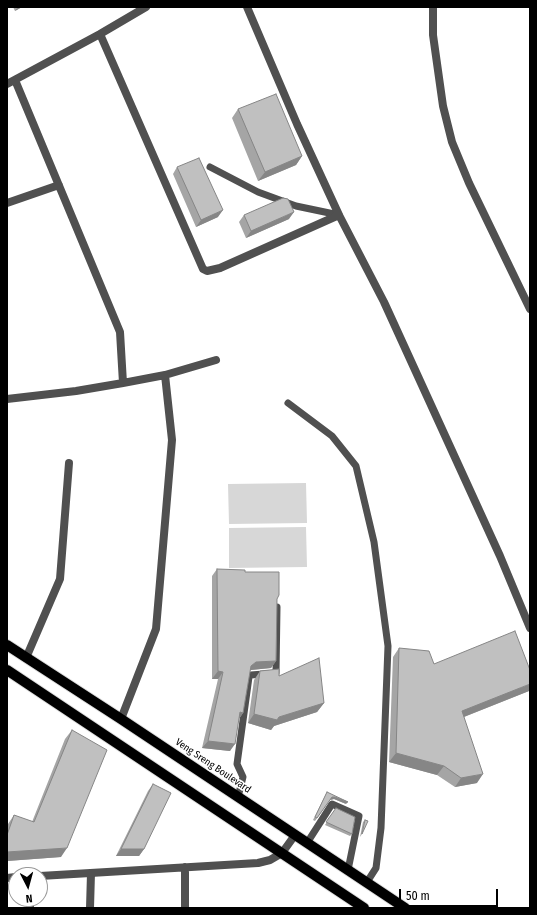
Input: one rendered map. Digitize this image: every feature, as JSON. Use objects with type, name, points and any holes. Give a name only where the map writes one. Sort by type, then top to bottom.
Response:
[{"type":"main road","name":"Veng Sreng Boulevard","points":[[7,645],[405,908]]},
{"type":"main road","points":[[7,670],[364,908]]},
{"type":"street","points":[[123,383],[120,332],[59,185],[11,82],[100,34],[146,7]]},
{"type":"street","points":[[247,7],[296,124],[384,302],[500,556],[530,628]]},
{"type":"street","points":[[433,7],[433,35],[442,106],[452,142],[472,189],[530,309]]},
{"type":"street","points":[[100,34],[203,269],[207,271],[220,268],[340,215]]},
{"type":"street","points":[[7,203],[59,185]]},
{"type":"street","points":[[7,399],[76,391],[123,383],[165,375],[216,360]]},
{"type":"street","points":[[121,719],[156,629],[172,440],[165,375]]},
{"type":"street","points":[[26,658],[60,579],[68,463]]},
{"type":"street","points":[[48,876],[258,863],[270,860],[282,853],[295,835]]},
{"type":"street","points":[[185,908],[186,867]]},
{"type":"street","points":[[90,908],[92,873]]},
{"type":"lane","points":[[210,167],[258,192],[289,204],[340,215]]},
{"type":"lane","points":[[288,403],[332,436],[356,466],[374,542],[388,646],[381,828],[376,868],[367,882]]},
{"type":"lane","points":[[238,797],[243,777],[237,764],[249,677],[251,675],[276,673],[277,607]]},
{"type":"lane","points":[[307,843],[332,804],[358,816],[348,870]]},
{"type":"shaded area","points":[[306,483],[307,523],[229,524],[228,484]]},
{"type":"shaded area","points":[[306,527],[307,567],[229,568],[229,528]]},
{"type":"building","points":[[276,94],[302,156],[265,172],[238,109]]},
{"type":"building","points":[[199,158],[223,210],[201,220],[177,167]]},
{"type":"building","points":[[283,198],[288,199],[294,212],[251,231],[244,215]]},
{"type":"building","points":[[217,569],[245,570],[245,572],[279,572],[276,661],[256,662],[251,666],[243,713],[240,712],[235,744],[208,741],[223,672],[218,671]]},
{"type":"building","points":[[515,631],[530,670],[530,684],[462,711],[483,774],[461,778],[444,766],[396,753],[399,648],[429,651],[434,664]]},
{"type":"building","points":[[319,658],[324,703],[279,717],[277,720],[254,714],[260,671],[279,669],[279,676]]},
{"type":"building","points":[[72,730],[107,750],[67,848],[7,852],[7,835],[14,815],[34,822]]},
{"type":"building","points":[[153,784],[171,793],[144,849],[121,849]]},
{"type":"building","points":[[327,792],[348,802],[332,797],[317,818],[315,817]]},
{"type":"building","points":[[336,808],[355,817],[352,834],[326,822]]},
{"type":"building","points":[[365,820],[368,821],[362,834]]}]
